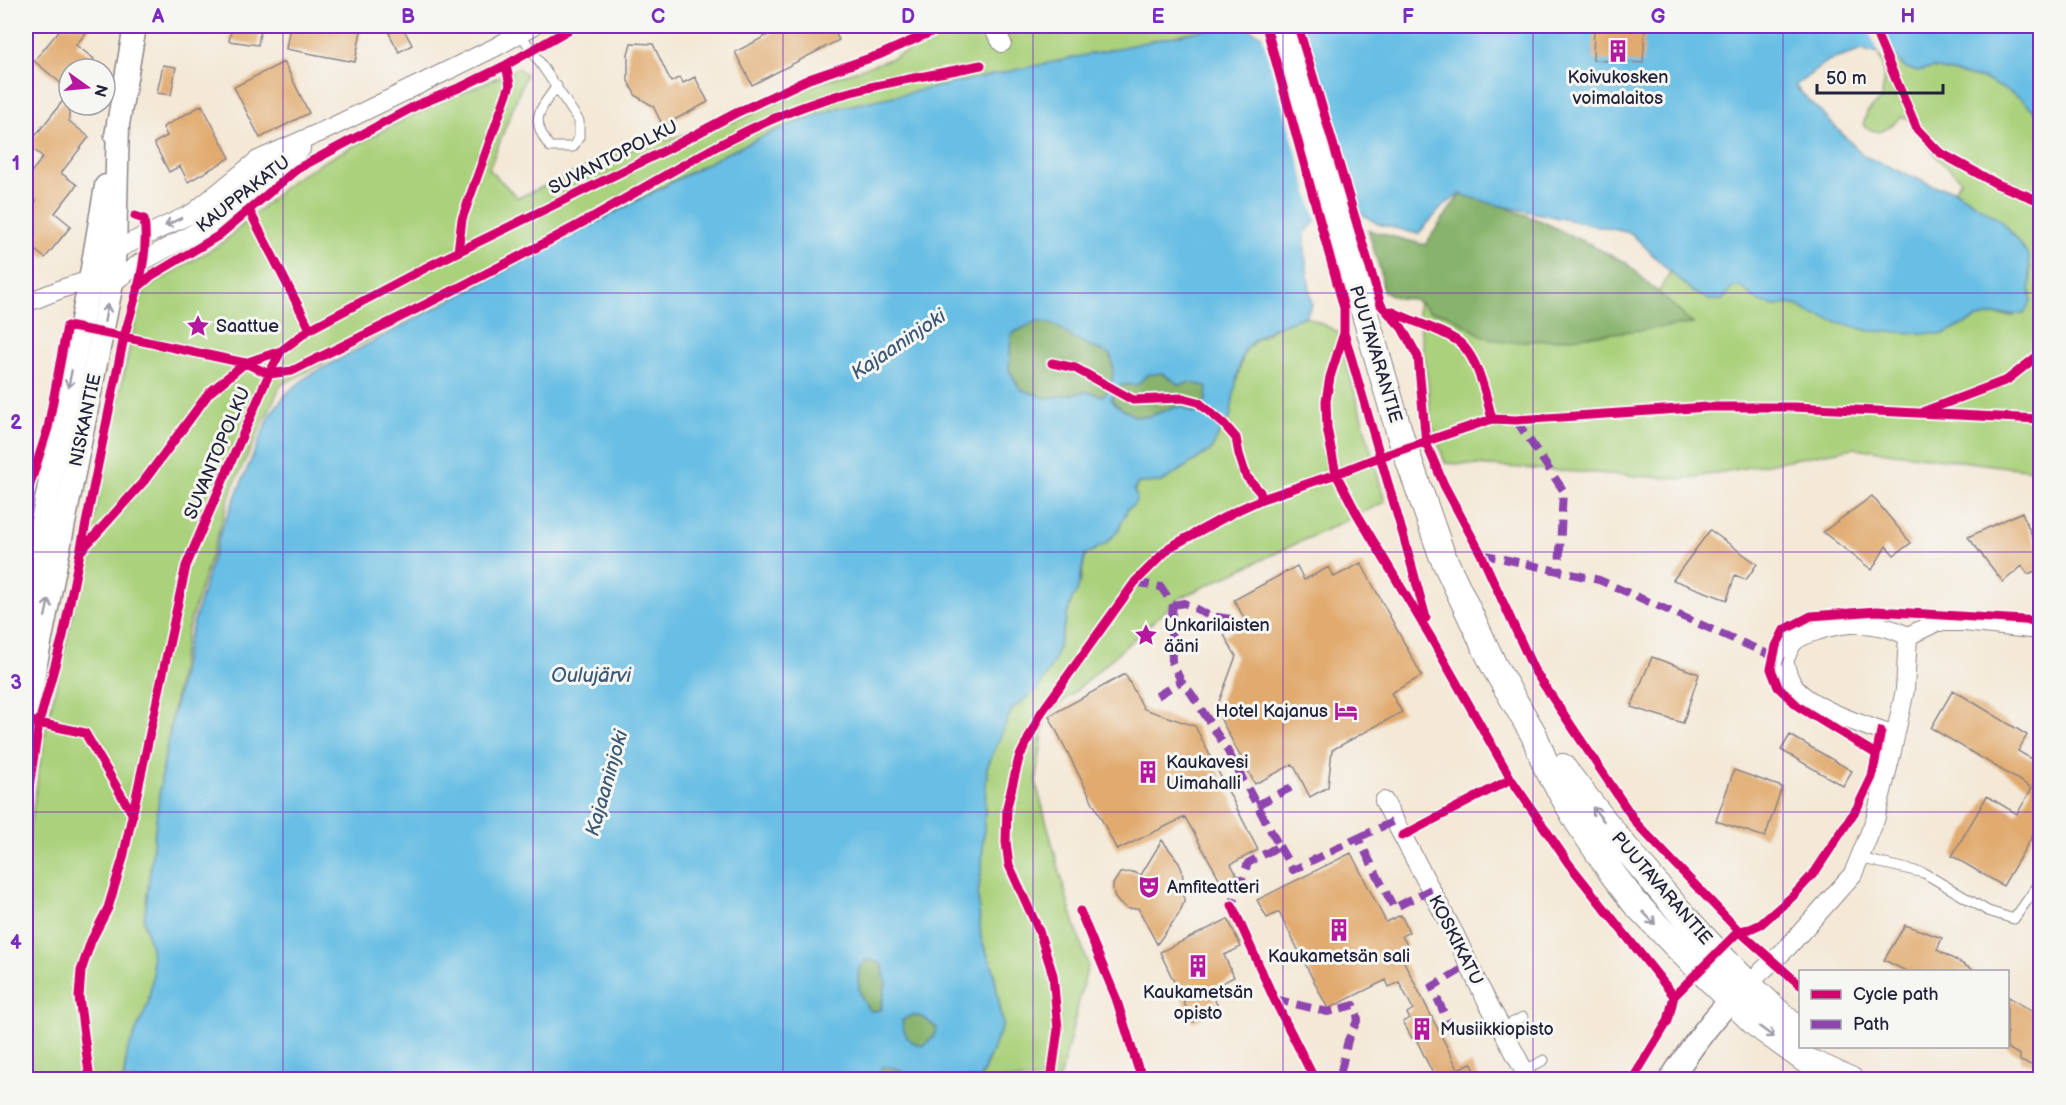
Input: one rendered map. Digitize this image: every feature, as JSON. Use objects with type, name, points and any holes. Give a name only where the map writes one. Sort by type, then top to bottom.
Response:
[{"type":"main road","name":"PUUTAVARANTIE","points":[[1281,26],[1401,438],[1442,555],[1494,666],[1534,735],[1547,768],[1578,822],[1634,902],[1756,1024],[1807,1061],[1849,1079]]},
{"type":"main road","name":"PUUTAVARANTIE","points":[[1534,735],[1657,886],[1701,935],[1799,1031]]},
{"type":"main road","name":"PUUTAVARANTIE","points":[[1819,1048],[1849,1079]]},
{"type":"street","name":"NISKANTIE","points":[[26,712],[100,281],[99,218],[135,26]]},
{"type":"street","points":[[992,26],[1002,43]]},
{"type":"street","name":"KAUPPAKATU","points":[[115,250],[193,213],[258,160],[330,128],[496,47],[524,28]]},
{"type":"street","name":"NISKANTIE","points":[[26,601],[100,281],[115,250],[118,123]]},
{"type":"street","name":"KAUPPAKATU","points":[[26,303],[64,288],[100,281],[143,261],[207,225],[273,170],[330,128]]},
{"type":"street","points":[[1895,736],[1852,720],[1804,698],[1792,684],[1784,661],[1794,641],[1835,624],[1864,622],[1896,630],[1908,636]]},
{"type":"street","points":[[1908,636],[1937,622],[1964,622],[2040,630]]},
{"type":"street","points":[[1670,1080],[1701,1034],[1730,1000],[1787,948],[1853,874],[1875,820],[1895,736],[1905,690],[1908,636]]},
{"type":"street","name":"KOSKIKATU","points":[[1384,801],[1527,1075]]},
{"type":"lane","points":[[524,28],[579,121],[579,137],[573,147],[550,147],[539,132],[538,111],[557,86]]},
{"type":"lane","points":[[1859,858],[1924,873],[1988,911],[2014,919],[2040,882]]},
{"type":"lane","points":[[1502,1028],[1522,1017]]},
{"type":"lane","points":[[1527,1075],[1544,1060]]},
{"type":"green space","points":[[961,26],[1229,26],[838,108],[777,130],[725,154],[281,385],[233,486],[187,632],[162,772],[144,921],[151,948],[153,973],[148,1004],[127,1052],[123,1079],[26,1080],[26,852],[45,733],[86,555],[140,297],[149,286],[221,244],[294,179],[415,114],[518,68],[526,75],[489,169],[518,198],[620,152],[742,119],[814,85],[890,59]]},
{"type":"green space","points":[[1885,54],[1896,58],[1905,68],[1917,71],[1933,68],[1984,79],[2020,97],[2040,116],[2040,471],[1854,448],[1684,479],[1445,463],[1430,419],[1428,382],[1418,313],[1420,269],[1564,241],[1592,244],[1603,271],[1653,302],[1671,270],[1741,287],[1775,306],[1788,304],[1799,306],[1811,314],[1943,334],[1975,319],[1992,315],[2014,316],[2031,283],[2029,256],[2002,221],[1954,190],[1961,180],[1932,152],[1913,120],[1901,117],[1887,129],[1879,132],[1863,125],[1867,112],[1881,99],[1884,83],[1879,56]]},
{"type":"green space","points":[[1460,194],[1502,206],[1541,221],[1625,262],[1693,324],[1552,340],[1504,342],[1483,336],[1447,314],[1431,312],[1414,299],[1398,298],[1383,291],[1381,273],[1368,230],[1425,245]]},
{"type":"green space","points":[[1306,316],[1338,332],[1385,502],[1180,598],[1045,718],[1036,783],[1069,906],[1088,965],[1060,1079],[980,1080],[1003,1025],[993,968],[981,939],[978,896],[987,768],[1012,709],[1038,689],[1054,661],[1072,598],[1081,581],[1085,555],[1105,544],[1118,531],[1138,483],[1162,482],[1211,450],[1224,424],[1245,351],[1257,339],[1281,325]]},
{"type":"green space","points":[[1037,321],[1055,325],[1073,338],[1111,355],[1113,377],[1104,396],[1087,392],[1046,398],[1020,389],[1009,370],[1011,334]]},
{"type":"green space","points":[[1161,373],[1180,385],[1191,382],[1207,387],[1206,400],[1199,412],[1195,413],[1183,407],[1176,407],[1147,417],[1134,416],[1116,405],[1111,398],[1121,385],[1128,385],[1147,375]]},
{"type":"green space","points":[[867,959],[882,964],[886,983],[880,1011],[870,1011],[860,991],[859,968]]},
{"type":"green space","points":[[913,1015],[924,1018],[937,1028],[933,1037],[923,1046],[910,1040],[904,1030],[902,1020]]},
{"type":"green space","points":[[882,1066],[899,1069],[910,1079],[874,1080]]},
{"type":"water","name":"Oulujärvi","points":[[1221,26],[1244,26],[1260,35],[1287,26],[2040,26],[2040,116],[2019,97],[1984,79],[1933,68],[1917,71],[1905,68],[1896,58],[1863,50],[1828,61],[1795,86],[1864,156],[1934,186],[1954,190],[2002,221],[2029,256],[2031,301],[2024,314],[1992,315],[1975,319],[1943,334],[1869,331],[1811,314],[1799,306],[1788,304],[1775,306],[1759,302],[1741,287],[1733,287],[1723,300],[1710,300],[1693,292],[1631,233],[1497,205],[1460,194],[1443,206],[1418,234],[1378,224],[1350,207],[1326,208],[1305,233],[1305,255],[1312,304],[1306,316],[1273,328],[1250,343],[1242,356],[1230,419],[1224,424],[1211,450],[1162,482],[1138,483],[1134,490],[1137,497],[1134,505],[1128,508],[1118,531],[1105,544],[1085,555],[1077,593],[1072,598],[1054,661],[1038,689],[1012,709],[987,768],[978,896],[981,939],[993,968],[1003,1025],[980,1079],[910,1079],[899,1069],[883,1066],[874,1080],[124,1080],[127,1052],[148,1004],[153,973],[151,948],[144,922],[162,772],[188,641],[221,530],[271,413],[288,392],[308,376],[725,154],[777,130],[838,108]],"holes":[[[1037,321],[1055,325],[1073,338],[1111,355],[1113,372],[1110,387],[1103,396],[1087,392],[1046,398],[1020,389],[1009,370],[1011,334]],[[1162,373],[1180,385],[1191,382],[1207,387],[1206,400],[1199,412],[1194,413],[1183,407],[1176,407],[1147,417],[1134,416],[1116,405],[1111,398],[1121,385],[1137,385],[1147,375]],[[867,959],[882,964],[886,983],[881,1010],[870,1011],[863,1001],[858,980],[859,968]],[[913,1015],[924,1018],[937,1028],[933,1037],[923,1046],[908,1038],[902,1020]]]},
{"type":"pier","points":[[1278,26],[1301,26],[1356,214],[1349,210],[1328,211],[1317,223],[1261,31]]},
{"type":"pier","points":[[1867,26],[1877,26],[1891,57],[1880,56]]},
{"type":"building","points":[[63,26],[92,26],[76,45],[91,57],[57,57],[57,80],[34,61]]},
{"type":"building","points":[[232,26],[261,26],[258,45],[229,41]]},
{"type":"building","points":[[290,26],[362,26],[355,62],[286,49]]},
{"type":"building","points":[[402,26],[412,45],[399,52],[389,33]]},
{"type":"building","points":[[785,26],[832,26],[839,40],[752,85],[735,52]]},
{"type":"building","name":"Koivukosken voimalaitos","points":[[1594,26],[1645,26],[1643,63],[1593,60]]},
{"type":"building","points":[[631,43],[653,44],[671,82],[680,77],[683,83],[695,77],[708,102],[663,126],[653,106],[636,96],[628,81],[628,54]]},
{"type":"building","points":[[284,62],[309,113],[260,138],[234,87]]},
{"type":"building","points":[[163,65],[176,67],[171,95],[157,93]]},
{"type":"building","points":[[202,105],[230,158],[188,182],[180,166],[169,172],[154,143],[167,136],[163,127]]},
{"type":"building","points":[[57,108],[57,117],[69,117],[69,121],[89,137],[61,173],[77,185],[55,213],[71,226],[45,258],[26,243],[26,214],[36,201],[26,192],[26,179],[43,157],[28,145]]},
{"type":"building","points":[[1872,496],[1911,543],[1894,555],[1886,546],[1872,570],[1823,532]]},
{"type":"building","points":[[2022,512],[2040,555],[2040,569],[2028,574],[2022,566],[2003,582],[1968,537]]},
{"type":"building","points":[[1710,530],[1757,564],[1746,580],[1735,575],[1727,600],[1673,580]]},
{"type":"building","points":[[1361,563],[1422,676],[1391,693],[1402,712],[1332,750],[1328,787],[1310,797],[1293,764],[1255,784],[1216,710],[1236,656],[1224,635],[1247,623],[1234,600],[1297,566],[1304,580],[1329,567],[1334,577]]},
{"type":"building","points":[[1652,657],[1699,674],[1683,723],[1631,707]]},
{"type":"building","name":"Kaukavesi Uimahalli","points":[[1125,674],[1144,709],[1195,726],[1258,850],[1231,864],[1239,879],[1224,887],[1185,817],[1117,850],[1049,716]]},
{"type":"building","points":[[1953,690],[2027,735],[2018,751],[2040,764],[2040,823],[2003,886],[1952,856],[1987,796],[2017,814],[2032,788],[1931,728]]},
{"type":"building","points":[[1790,735],[1852,771],[1843,786],[1781,750]]},
{"type":"building","points":[[1734,770],[1782,787],[1765,837],[1716,821]]},
{"type":"building","name":"Amfiteatteri","points":[[1162,840],[1182,870],[1184,902],[1179,914],[1157,944],[1138,908],[1128,909],[1115,898],[1113,884],[1120,873],[1133,872],[1141,875]]},
{"type":"building","name":"Kaukametsän sali","points":[[1351,853],[1386,922],[1401,915],[1409,932],[1402,936],[1407,945],[1398,950],[1458,1069],[1471,1063],[1480,1080],[1436,1080],[1415,1037],[1412,1038],[1403,1022],[1409,1018],[1407,1013],[1413,1009],[1399,982],[1389,987],[1386,980],[1328,1009],[1279,912],[1267,918],[1257,900]]},
{"type":"building","name":"Kaukametsän opisto","points":[[1228,919],[1241,947],[1224,955],[1234,977],[1210,989],[1219,1009],[1193,1022],[1160,952]]},
{"type":"building","points":[[1905,925],[1942,938],[1937,950],[1973,970],[1904,970],[1884,960]]},
{"type":"building","points":[[2009,997],[2040,1016],[2040,1068],[2020,1061],[2020,1055],[2007,1048],[2009,1048]]},
{"type":"marked path","points":[[1516,420],[1563,490],[1559,571]]},
{"type":"marked path","points":[[1481,554],[1599,580],[1784,661]]},
{"type":"marked path","points":[[1135,582],[1161,587],[1173,605],[1172,662],[1181,681],[1226,748],[1279,846],[1248,863],[1232,905]]},
{"type":"marked path","points":[[1173,605],[1184,603],[1210,616],[1231,619]]},
{"type":"marked path","points":[[1157,696],[1181,681]]},
{"type":"marked path","points":[[1257,805],[1294,786]]},
{"type":"marked path","points":[[1358,838],[1394,821]]},
{"type":"marked path","points":[[1279,846],[1293,870],[1358,838],[1394,908],[1431,889]]},
{"type":"marked path","points":[[1453,1033],[1432,987],[1469,965]]},
{"type":"marked path","points":[[1274,999],[1328,1012],[1354,1005],[1358,1019],[1348,1040],[1339,1080]]},
{"type":"cycle path","points":[[137,288],[151,276],[218,236],[297,169],[417,105],[506,65],[575,26]]},
{"type":"cycle path","name":"SUVANTOPOLKU","points":[[90,1080],[79,997],[81,971],[91,941],[108,908],[123,858],[186,566],[281,351],[310,329],[431,265],[668,149],[736,113],[809,79],[879,55],[945,26]]},
{"type":"cycle path","points":[[1051,1080],[1058,1029],[1053,975],[1039,931],[1009,865],[1006,842],[1007,807],[1019,758],[1041,713],[1135,582],[1170,547],[1262,499],[1336,474],[1327,428],[1326,401],[1330,377],[1344,333],[1344,308],[1266,26]]},
{"type":"cycle path","points":[[1298,26],[1381,305],[1402,328],[1418,357],[1426,443],[1444,485],[1481,554],[1534,670],[1637,824],[1739,931],[1799,984]]},
{"type":"cycle path","points":[[1873,26],[1917,129],[1939,152],[1997,184],[2040,201]]},
{"type":"cycle path","points":[[458,252],[462,219],[510,85],[506,65]]},
{"type":"cycle path","name":"SUVANTOPOLKU","points":[[80,552],[144,481],[209,393],[245,363],[269,374],[292,371],[499,267],[597,215],[715,147],[777,117],[851,92],[981,65]]},
{"type":"cycle path","points":[[249,210],[310,329]]},
{"type":"cycle path","points":[[26,497],[48,428],[67,326],[124,337],[140,279],[145,249],[144,219],[135,216]]},
{"type":"cycle path","points":[[1391,311],[1440,332],[1463,346],[1470,354],[1480,375],[1492,419]]},
{"type":"cycle path","points":[[1344,333],[1426,618]]},
{"type":"cycle path","points":[[26,720],[39,723],[63,636],[124,337],[245,363],[281,351]]},
{"type":"cycle path","points":[[1925,411],[2007,380],[2040,354]]},
{"type":"cycle path","points":[[1052,363],[1075,368],[1133,400],[1183,398],[1198,402],[1224,424],[1236,438],[1246,476],[1260,492],[1262,499]]},
{"type":"cycle path","points":[[1632,1080],[1668,1021],[1674,996],[1569,864],[1511,779],[1336,474],[1492,419],[1516,420],[1708,407],[1794,407],[2040,419]]},
{"type":"cycle path","points":[[1876,754],[1799,707],[1778,687],[1771,669],[1776,646],[1784,630],[1811,616],[1877,611],[2040,621]]},
{"type":"cycle path","points":[[26,806],[39,723],[85,733],[133,815]]},
{"type":"cycle path","points":[[1674,996],[1739,931],[1761,924],[1793,896],[1815,872],[1857,808],[1872,777],[1881,731]]},
{"type":"cycle path","points":[[1402,836],[1511,779]]},
{"type":"cycle path","points":[[1232,905],[1274,999],[1315,1080]]},
{"type":"cycle path","points":[[1080,911],[1116,998],[1138,1068],[1146,1080]]},
{"type":"place","name":"Koivukosken voimalaitos","points":[[1618,51]]},
{"type":"place","name":"Saattue","points":[[198,326]]},
{"type":"place","name":"Unkarilaisten ääni","points":[[1146,635]]},
{"type":"place","name":"Hotel Kajanus","points":[[1346,711]]},
{"type":"place","name":"Kaukavesi Uimahalli","points":[[1148,772]]},
{"type":"place","name":"Amfiteatteri","points":[[1149,887]]},
{"type":"place","name":"Kaukametsän sali","points":[[1339,930]]},
{"type":"place","name":"Kaukametsän opisto","points":[[1198,966]]},
{"type":"place","name":"Musiikkiopisto","points":[[1422,1029]]},
{"type":"water label","name":"Kajaaninjoki","points":[[898,344]]},
{"type":"water label","name":"Kajaaninjoki","points":[[606,783]]}]
